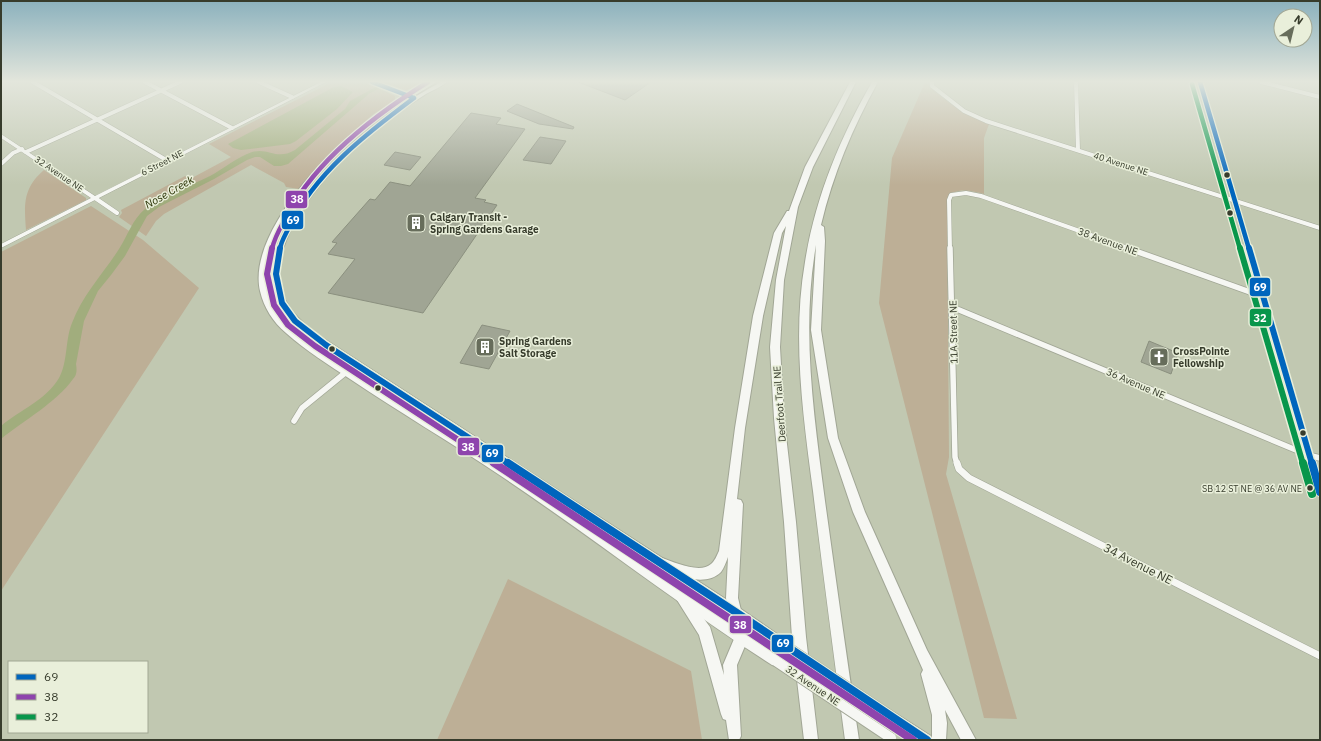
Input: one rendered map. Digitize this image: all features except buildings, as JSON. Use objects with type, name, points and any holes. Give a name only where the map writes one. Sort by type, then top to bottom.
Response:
[{"type":"highway","name":"Deerfoot Trail NE","points":[[811,740],[799,637],[790,522],[779,418],[775,347],[780,280],[794,207],[810,167],[836,117]]},
{"type":"highway","points":[[852,740],[811,440],[805,345],[806,288],[812,245],[820,214],[843,145],[857,117]]},
{"type":"highway","points":[[662,564],[700,574],[709,572],[716,568],[725,551],[740,428],[761,301],[778,233],[794,207]]},
{"type":"highway","points":[[820,214],[821,241],[816,330],[833,438],[859,512],[922,655],[969,740]]},
{"type":"highway","points":[[734,738],[730,664],[741,639],[732,598],[740,428]]},
{"type":"highway","points":[[683,600],[705,632],[734,738]]},
{"type":"highway","points":[[922,655],[938,709],[940,726],[939,740]]},
{"type":"main road","name":"32 Avenue NE","points":[[382,117],[351,137],[320,168],[289,209],[276,230],[267,252],[262,276],[270,308],[281,324],[346,372],[558,510],[683,600],[893,739]]},
{"type":"main road","name":"32 Avenue NE","points":[[387,117],[358,140],[330,169],[299,211],[287,232],[277,260],[274,274],[276,288],[282,304],[293,318],[356,364],[734,611],[927,740]]},
{"type":"street","points":[[93,117],[168,161]]},
{"type":"street","points":[[1,164],[13,153],[24,151],[102,117]]},
{"type":"street","points":[[211,117],[232,128]]},
{"type":"street","name":"6 Street NE","points":[[1,246],[254,117]]},
{"type":"street","name":"40 Avenue NE","points":[[975,117],[1320,228]]},
{"type":"street","points":[[1077,117],[1078,150]]},
{"type":"street","points":[[1210,117],[1320,492]]},
{"type":"street","name":"32 Avenue NE","points":[[1,136],[117,213]]},
{"type":"street","name":"38 Avenue NE","points":[[951,195],[968,193],[980,196],[1264,297]]},
{"type":"street","name":"11A Street NE","points":[[951,195],[949,200],[955,457],[959,469]]},
{"type":"street","name":"36 Avenue NE","points":[[952,307],[1308,455],[1320,458]]},
{"type":"street","points":[[294,421],[302,408],[356,364]]},
{"type":"street","name":"34 Avenue NE","points":[[959,469],[969,478],[1320,656]]},
{"type":"shaded area","points":[[263,117],[371,117],[318,166],[299,189],[286,187],[284,183],[251,165],[164,214],[156,221],[146,236],[119,217],[122,213],[121,210],[185,176],[190,179],[231,157],[209,144]]},
{"type":"shaded area","points":[[279,117],[327,117],[290,144],[241,150],[233,148],[228,144]]},
{"type":"shaded area","points":[[336,117],[343,117],[288,164],[274,166],[260,157],[255,157],[159,207],[147,216],[125,256],[98,291],[84,321],[75,376],[58,396],[1,439],[1,426],[40,399],[54,386],[62,372],[64,365],[68,337],[72,323],[87,293],[119,249],[133,223],[145,209],[168,195],[210,176],[246,154],[263,151],[283,154],[295,150]]},
{"type":"shaded area","points":[[910,117],[972,117],[989,124],[984,138],[984,194],[969,191],[958,191],[947,200],[949,457],[946,474],[1017,719],[984,718],[879,303],[892,158]]},
{"type":"shaded area","points":[[44,170],[86,198],[86,200],[26,230],[26,197],[32,183]]},
{"type":"shaded area","points":[[91,206],[143,240],[199,288],[1,591],[1,252]]},
{"type":"shaded area","points":[[508,579],[691,671],[702,740],[437,740]]},
{"type":"transit line","name":"38","points":[[378,117],[343,146],[314,176],[290,208],[274,241],[267,274],[274,305],[288,325],[322,351],[730,618],[913,740]]},
{"type":"transit line","name":"69","points":[[390,117],[340,160],[315,187],[295,215],[281,245],[276,274],[282,303],[290,316],[301,327],[326,345],[734,611],[927,740]]},
{"type":"transit line","name":"32","points":[[1202,117],[1312,494]]},
{"type":"transit line","name":"69","points":[[1210,117],[1320,492]]},
{"type":"place","name":"Calgary Transit - Spring Gardens Garage","points":[[416,223]]},
{"type":"place","name":"Spring Gardens Salt Storage","points":[[485,347]]},
{"type":"place","name":"CrossPointe Fellowship","points":[[1159,357]]},
{"type":"place","name":"SB 12 ST NE @ 36 AV NE","points":[[1310,488]]},
{"type":"water label","name":"Nose Creek","points":[[169,192]]}]
